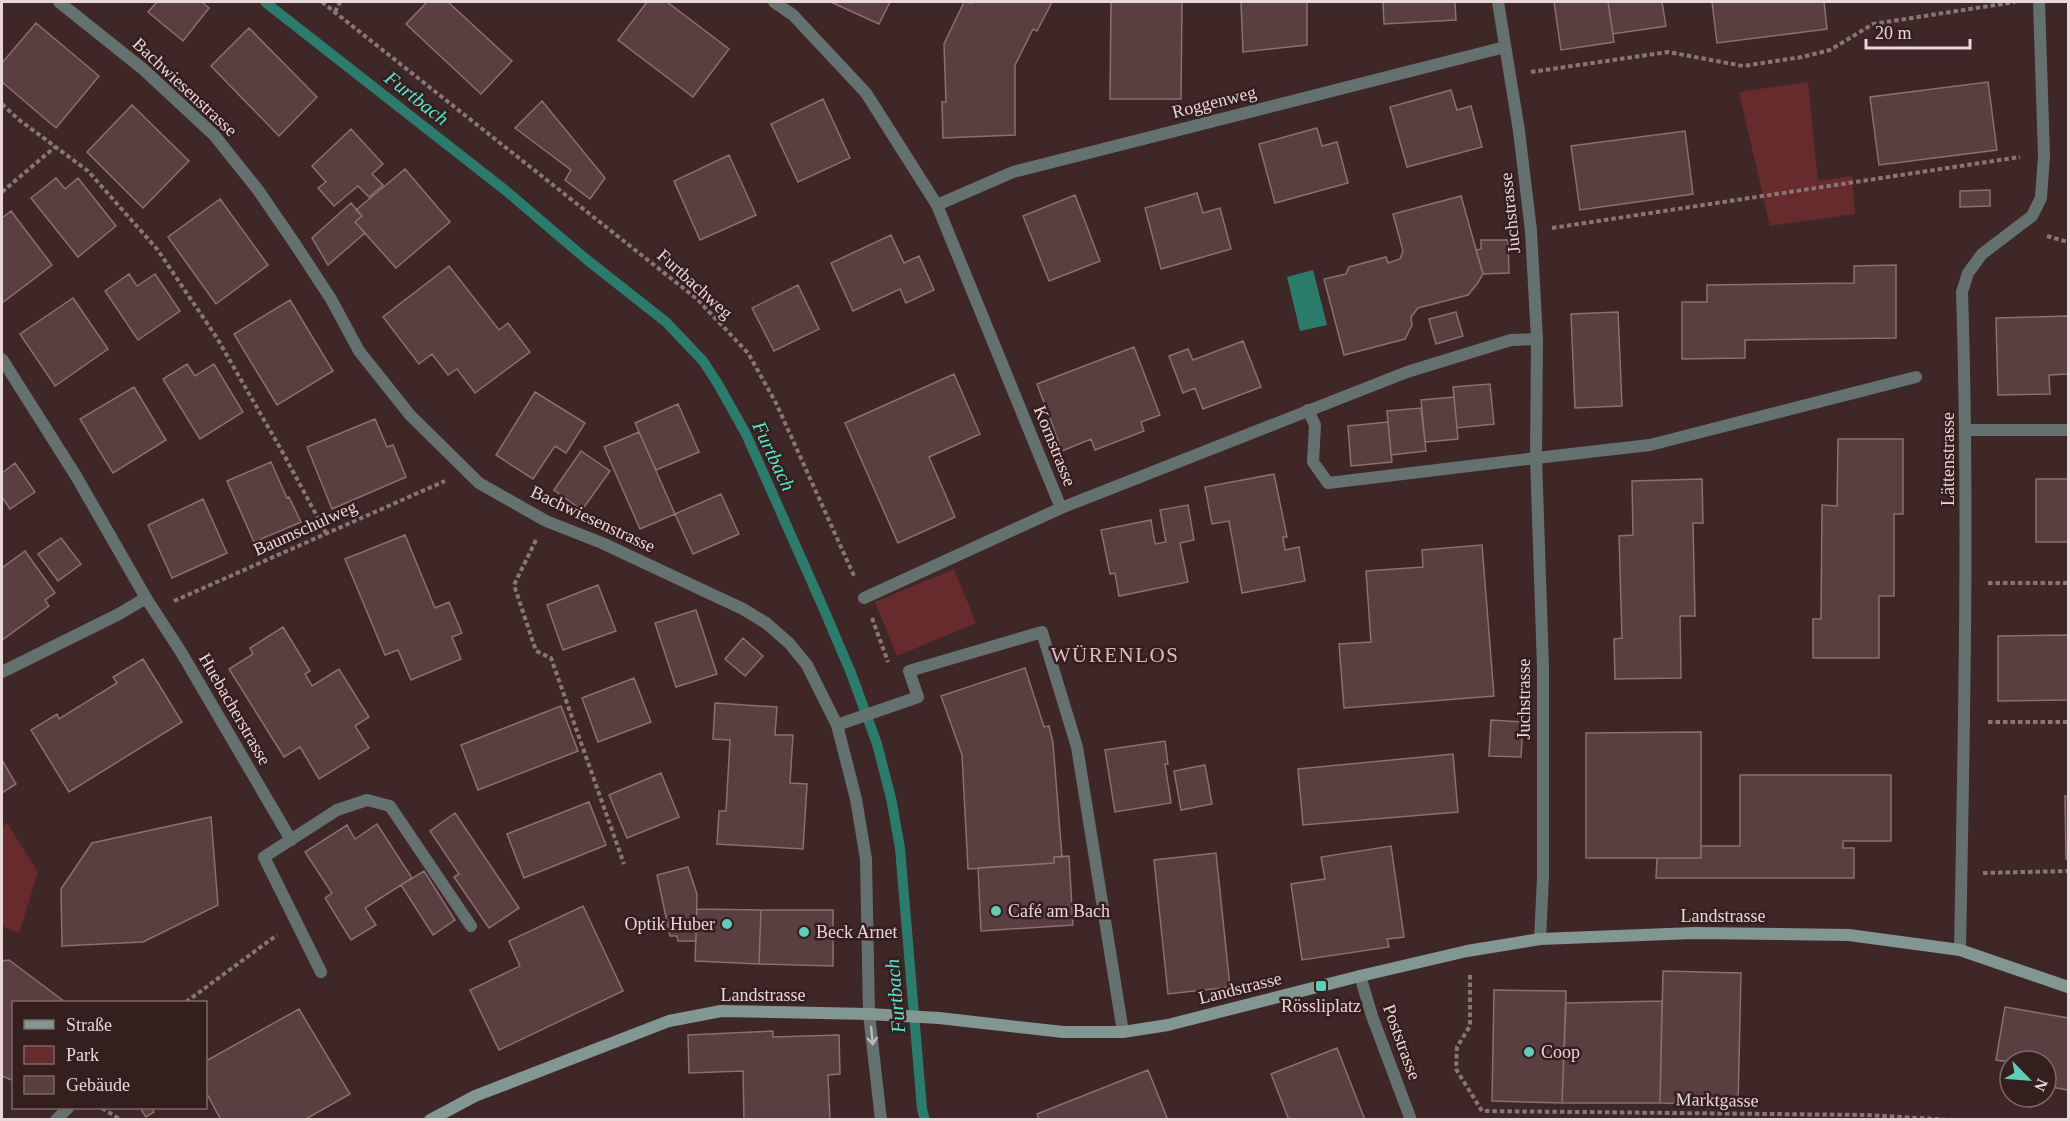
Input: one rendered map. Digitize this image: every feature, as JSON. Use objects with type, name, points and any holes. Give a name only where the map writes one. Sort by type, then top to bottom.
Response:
[{"type":"main road","name":"Landstrasse","points":[[430,1119],[475,1096],[669,1022],[721,1011],[893,1015],[1064,1032],[1123,1032],[1168,1025],[1467,951],[1540,939],[1694,933],[1849,935],[1960,950],[2068,987]]},
{"type":"street","name":"Bachwiesenstrasse","points":[[59,2],[143,69],[214,135],[258,190],[296,244],[331,299],[359,351],[410,415],[479,483],[546,521],[602,543],[743,609],[766,623],[807,665],[837,725],[856,799],[866,859],[870,1014],[881,1119]]},
{"type":"street","name":"Kornstrasse","points":[[774,2],[793,15],[866,93],[937,206],[1061,508],[1407,372],[1511,339],[1537,339]]},
{"type":"street","name":"Juchstrasse","points":[[1498,2],[1519,131],[1531,231],[1537,339],[1536,458],[1543,668],[1543,877],[1540,939]]},
{"type":"street","name":"Lättenstrasse","points":[[1960,950],[1966,583],[1966,430],[1962,292],[1968,273],[1982,254],[2032,216],[2041,198],[2044,156],[2039,2]]},
{"type":"street","name":"Roggenweg","points":[[937,206],[1013,172],[1505,47]]},
{"type":"street","name":"Huebacherstrasse","points":[[2,359],[76,476],[153,610],[181,652],[291,840]]},
{"type":"street","points":[[1308,410],[1315,426],[1313,462],[1328,483],[1650,445],[1916,377]]},
{"type":"street","points":[[1966,430],[2068,430]]},
{"type":"street","points":[[864,598],[1061,508]]},
{"type":"street","points":[[2,672],[119,614],[146,598]]},
{"type":"street","points":[[837,725],[918,697],[909,671],[1042,633],[1077,747],[1123,1032]]},
{"type":"street","points":[[321,972],[264,857],[337,810],[366,800],[390,806],[471,926]]},
{"type":"street","name":"Poststrasse","points":[[1360,976],[1372,1016],[1411,1119]]},
{"type":"path","name":"Furtbachweg","points":[[322,2],[697,299],[748,353],[776,403],[864,598],[903,702]]},
{"type":"path","points":[[335,12],[340,2]]},
{"type":"path","points":[[1510,75],[1668,52],[1743,66],[1802,57],[1830,50],[1873,24],[2016,2]]},
{"type":"path","points":[[2,104],[88,171],[157,249],[217,338],[326,533]]},
{"type":"path","points":[[2,192],[55,147]]},
{"type":"path","points":[[1531,231],[2020,157],[2044,156]]},
{"type":"path","points":[[2061,240],[2068,242]]},
{"type":"path","name":"Baumschulweg","points":[[153,610],[431,489],[466,470]]},
{"type":"path","points":[[546,521],[514,585],[536,651],[551,658],[624,864]]},
{"type":"path","points":[[1966,583],[2068,583]]},
{"type":"path","points":[[1964,722],[2068,722]]},
{"type":"path","points":[[1961,873],[2068,871]]},
{"type":"path","points":[[187,1001],[278,934],[273,925]]},
{"type":"path","name":"Marktgasse","points":[[1470,969],[1470,1026],[1458,1047],[1455,1069],[1482,1111],[1867,1115],[1952,1119]]},
{"type":"path","points":[[105,1109],[121,1119]]},
{"type":"path","points":[[1506,1119],[1509,1111]]},
{"type":"green space","points":[[1808,82],[1818,181],[1852,176],[1855,214],[1770,226],[1739,92]]},
{"type":"green space","points":[[954,569],[976,623],[897,656],[875,602]]},
{"type":"green space","points":[[7,823],[38,872],[19,933],[2,926],[2,827]]},
{"type":"water","points":[[1313,270],[1327,325],[1300,331],[1287,277]]},
{"type":"building","points":[[157,2],[202,2],[209,8],[183,41],[148,12]]},
{"type":"building","points":[[427,2],[448,2],[512,61],[481,94],[406,24]]},
{"type":"building","points":[[647,2],[667,2],[729,49],[693,97],[618,40]]},
{"type":"building","points":[[834,2],[890,2],[879,24]]},
{"type":"building","points":[[964,2],[1052,2],[1037,31],[1033,29],[1015,65],[1015,135],[943,138],[942,102],[946,102],[944,44]]},
{"type":"building","points":[[1111,2],[1182,2],[1181,99],[1110,99]]},
{"type":"building","points":[[1241,2],[1307,2],[1307,45],[1243,52]]},
{"type":"building","points":[[1383,2],[1455,2],[1456,20],[1384,24]]},
{"type":"building","points":[[1554,2],[1608,2],[1614,42],[1561,50]]},
{"type":"building","points":[[1608,2],[1662,2],[1666,26],[1613,34]]},
{"type":"building","points":[[1712,2],[1824,2],[1827,29],[1717,43]]},
{"type":"building","points":[[36,23],[99,76],[56,128],[2,82],[2,63]]},
{"type":"building","points":[[249,28],[317,97],[279,136],[211,66]]},
{"type":"building","points":[[1988,82],[1997,150],[1879,165],[1870,97]]},
{"type":"building","points":[[1451,90],[1457,110],[1471,106],[1482,147],[1407,167],[1390,107]]},
{"type":"building","points":[[823,99],[850,158],[798,182],[771,124]]},
{"type":"building","points":[[542,101],[605,178],[590,199],[565,180],[571,170],[515,128]]},
{"type":"building","points":[[132,105],[189,161],[143,208],[87,152]]},
{"type":"building","points":[[1317,128],[1322,146],[1337,142],[1348,183],[1275,203],[1259,144]]},
{"type":"building","points":[[351,129],[383,164],[372,174],[383,185],[369,197],[358,186],[334,206],[318,188],[326,182],[312,166]]},
{"type":"building","points":[[1685,131],[1693,194],[1580,210],[1571,146]]},
{"type":"building","points":[[729,155],[756,215],[700,240],[674,181]]},
{"type":"building","points":[[405,169],[450,222],[396,268],[355,222],[362,216],[356,210]]},
{"type":"building","points":[[56,178],[65,189],[78,178],[116,226],[78,257],[31,198]]},
{"type":"building","points":[[1990,190],[1990,206],[1960,207],[1960,191]]},
{"type":"building","points":[[1197,193],[1203,213],[1220,208],[1231,249],[1161,269],[1145,208]]},
{"type":"building","points":[[1075,195],[1100,261],[1049,281],[1023,216]]},
{"type":"building","points":[[1461,196],[1483,274],[1477,284],[1468,295],[1418,308],[1411,317],[1412,325],[1405,339],[1344,355],[1324,279],[1346,274],[1349,267],[1386,257],[1388,263],[1400,259],[1403,251],[1393,214]]},
{"type":"building","points":[[220,199],[268,265],[216,304],[168,237]]},
{"type":"building","points":[[351,203],[362,216],[355,222],[365,233],[328,265],[312,238]]},
{"type":"building","points":[[11,211],[52,265],[2,303],[2,218]]},
{"type":"building","points":[[891,235],[904,263],[919,256],[934,290],[906,303],[900,289],[853,311],[831,263]]},
{"type":"building","points":[[1481,240],[1508,240],[1509,273],[1483,274],[1476,250],[1481,249]]},
{"type":"building","points":[[1896,265],[1896,338],[1745,340],[1745,358],[1682,359],[1682,302],[1707,302],[1707,285],[1854,283],[1854,266]]},
{"type":"building","points":[[449,266],[499,330],[508,323],[530,352],[475,393],[457,369],[448,375],[432,354],[419,364],[383,317]]},
{"type":"building","points":[[129,274],[137,286],[155,274],[180,311],[138,340],[105,291]]},
{"type":"building","points":[[798,285],[819,329],[774,351],[752,308]]},
{"type":"building","points":[[73,298],[108,349],[55,386],[20,334]]},
{"type":"building","points":[[290,300],[333,371],[277,405],[234,334]]},
{"type":"building","points":[[1456,312],[1463,336],[1436,344],[1429,319]]},
{"type":"building","points":[[1618,312],[1622,406],[1575,408],[1571,314]]},
{"type":"building","points":[[2068,316],[2068,374],[2049,375],[2050,394],[1998,395],[1996,318]]},
{"type":"building","points":[[1243,341],[1261,387],[1203,409],[1195,388],[1183,393],[1169,356],[1188,349],[1193,360]]},
{"type":"building","points":[[1134,347],[1160,415],[1141,422],[1144,431],[1095,450],[1091,439],[1062,451],[1037,384]]},
{"type":"building","points":[[187,364],[195,376],[214,364],[243,412],[200,439],[163,379]]},
{"type":"building","points":[[954,374],[980,434],[929,457],[955,517],[898,543],[845,423]]},
{"type":"building","points":[[1490,384],[1494,424],[1457,428],[1453,387]]},
{"type":"building","points":[[134,387],[166,440],[113,473],[80,419]]},
{"type":"building","points":[[535,392],[585,423],[566,453],[555,446],[533,479],[496,455]]},
{"type":"building","points":[[1454,397],[1458,439],[1425,442],[1421,400]]},
{"type":"building","points":[[678,404],[699,452],[656,470],[635,423]]},
{"type":"building","points":[[1421,408],[1426,451],[1391,455],[1387,411]]},
{"type":"building","points":[[375,419],[387,447],[393,445],[406,477],[332,509],[307,447]]},
{"type":"building","points":[[1388,422],[1392,462],[1351,466],[1348,426]]},
{"type":"building","points":[[639,432],[675,514],[640,529],[604,447]]},
{"type":"building","points":[[1838,439],[1903,439],[1903,514],[1894,514],[1894,596],[1879,596],[1879,658],[1813,658],[1813,619],[1821,619],[1822,505],[1837,506]]},
{"type":"building","points":[[581,451],[610,471],[582,510],[554,490]]},
{"type":"building","points":[[271,462],[301,522],[254,542],[227,481]]},
{"type":"building","points":[[15,463],[35,492],[10,509],[2,497],[2,473]]},
{"type":"building","points":[[1274,474],[1287,537],[1283,537],[1285,550],[1299,547],[1305,581],[1242,593],[1229,521],[1212,524],[1205,487]]},
{"type":"building","points":[[1702,479],[1703,523],[1693,523],[1695,616],[1680,616],[1681,678],[1615,679],[1614,639],[1622,638],[1619,536],[1633,535],[1632,481]]},
{"type":"building","points":[[2036,479],[2068,479],[2068,542],[2036,542]]},
{"type":"building","points":[[721,494],[739,534],[693,554],[675,514]]},
{"type":"building","points":[[203,499],[227,553],[172,578],[148,525]]},
{"type":"building","points":[[1188,505],[1194,540],[1180,543],[1188,582],[1119,596],[1115,573],[1110,574],[1101,530],[1151,520],[1155,544],[1166,542],[1160,510]]},
{"type":"building","points":[[405,535],[435,608],[449,602],[462,633],[452,637],[461,659],[411,680],[398,650],[385,655],[345,559]]},
{"type":"building","points":[[61,538],[81,564],[58,581],[38,554]]},
{"type":"building","points":[[1482,545],[1494,696],[1344,708],[1339,644],[1371,642],[1366,571],[1423,567],[1422,550]]},
{"type":"building","points":[[25,551],[55,593],[45,600],[49,606],[2,640],[2,568]]},
{"type":"building","points":[[598,585],[616,631],[563,650],[547,605]]},
{"type":"building","points":[[696,610],[717,674],[676,687],[655,623]]},
{"type":"building","points":[[283,627],[310,671],[305,674],[312,686],[339,669],[369,717],[355,726],[369,748],[319,779],[300,747],[284,757],[229,669],[253,654],[250,648]]},
{"type":"building","points":[[2068,635],[2068,700],[1998,701],[1998,636]]},
{"type":"building","points":[[743,638],[763,656],[745,676],[725,659]]},
{"type":"building","points":[[143,659],[182,722],[69,792],[31,730],[57,714],[59,719],[117,683],[113,677]]},
{"type":"building","points":[[1025,668],[1044,727],[1049,726],[1053,743],[1062,857],[1054,857],[1054,863],[968,869],[962,755],[941,696]]},
{"type":"building","points":[[634,678],[651,722],[598,742],[582,698]]},
{"type":"building","points":[[715,703],[777,707],[775,735],[793,735],[790,783],[807,784],[803,849],[717,844],[719,811],[726,811],[730,740],[713,739]]},
{"type":"building","points":[[561,706],[578,751],[478,790],[461,745]]},
{"type":"building","points":[[1491,720],[1523,722],[1521,757],[1489,756]]},
{"type":"building","points":[[1701,732],[1701,858],[1586,858],[1586,733]]},
{"type":"building","points":[[1165,741],[1168,764],[1165,764],[1171,803],[1115,812],[1105,750]]},
{"type":"building","points":[[1453,754],[1458,812],[1303,825],[1298,769]]},
{"type":"building","points":[[2,760],[16,784],[2,793]]},
{"type":"building","points":[[1205,765],[1212,804],[1181,810],[1174,771]]},
{"type":"building","points":[[661,773],[679,817],[627,838],[609,795]]},
{"type":"building","points":[[1740,775],[1891,775],[1891,841],[1843,841],[1843,848],[1854,848],[1854,878],[1656,878],[1657,858],[1701,858],[1701,846],[1740,846]]},
{"type":"building","points":[[2065,796],[2068,796],[2068,859],[2066,859]]},
{"type":"building","points":[[589,802],[606,845],[524,878],[507,834]]},
{"type":"building","points":[[455,813],[519,908],[489,928],[454,877],[459,874],[430,831]]},
{"type":"building","points":[[211,817],[218,905],[143,942],[62,946],[61,889],[92,843]]},
{"type":"building","points":[[377,824],[412,878],[365,908],[376,925],[351,940],[325,898],[332,893],[305,852],[347,825],[355,839]]},
{"type":"building","points":[[1391,846],[1404,937],[1387,939],[1389,947],[1302,960],[1291,884],[1325,879],[1321,857]]},
{"type":"building","points":[[1216,853],[1230,987],[1168,994],[1154,860]]},
{"type":"building","points":[[1069,856],[1073,925],[981,931],[978,868],[1054,863],[1054,857]]},
{"type":"building","points":[[688,867],[697,894],[696,941],[678,941],[677,936],[670,936],[657,875]]},
{"type":"building","points":[[424,871],[455,920],[433,935],[401,885]]},
{"type":"building","points":[[583,906],[623,991],[499,1050],[470,990],[520,966],[509,941]]},
{"type":"building","points":[[697,909],[761,910],[759,964],[695,961]]},
{"type":"building","points":[[761,910],[833,910],[833,966],[759,964]]},
{"type":"building","points":[[9,960],[64,1001],[12,1001],[12,1080],[2,1076],[2,961]]},
{"type":"building","points":[[1663,971],[1741,973],[1738,1105],[1660,1103]]},
{"type":"building","name":"Coop","points":[[1494,990],[1566,991],[1562,1103],[1492,1101]]},
{"type":"building","points":[[1662,1001],[1660,1103],[1562,1103],[1566,1003]]},
{"type":"building","points":[[2005,1007],[2068,1018],[2068,1090],[2058,1088],[2058,1049],[1998,1049],[1998,1060],[1996,1060]]},
{"type":"building","points":[[299,1009],[350,1094],[304,1120],[221,1120],[207,1094],[207,1060]]},
{"type":"building","points":[[773,1031],[773,1037],[839,1035],[840,1074],[828,1075],[830,1120],[744,1120],[743,1071],[689,1073],[688,1035]]},
{"type":"building","points":[[1337,1048],[1365,1120],[1289,1120],[1271,1074]]},
{"type":"building","points":[[1148,1070],[1168,1120],[1039,1120],[1037,1114]]},
{"type":"building","points":[[141,1109],[152,1109],[154,1112],[146,1117]]},
{"type":"waterway","name":"Furtbach","points":[[265,2],[505,190],[586,259],[666,322],[703,361],[718,384],[746,434],[822,605],[851,673],[877,744],[891,798],[900,848],[922,1109],[925,1120]]},
{"type":"place","name":"Café am Bach","points":[[996,911]]},
{"type":"place","name":"Optik Huber","points":[[727,924]]},
{"type":"place","name":"Beck Arnet","points":[[804,932]]},
{"type":"place","name":"Rössliplatz","points":[[1321,986]]},
{"type":"place","name":"Coop","points":[[1529,1052]]},
{"type":"district","name":"WÜRENLOS","points":[[1115,655]]}]
